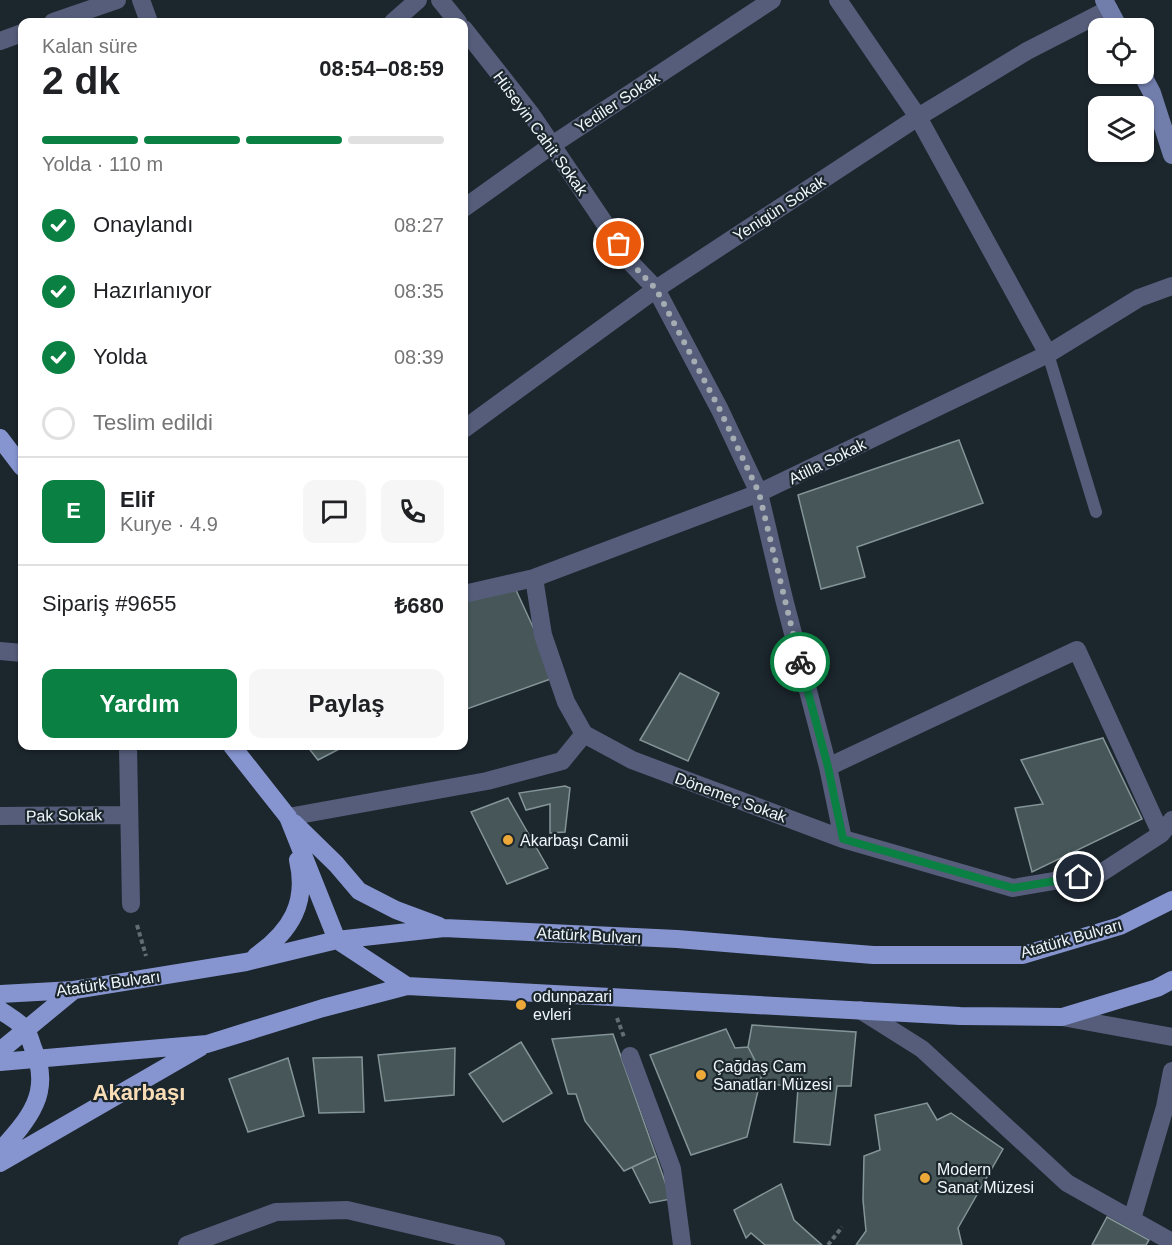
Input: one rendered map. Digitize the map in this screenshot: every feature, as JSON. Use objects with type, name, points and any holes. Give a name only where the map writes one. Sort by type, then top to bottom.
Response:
[{"type":"main road","points":[[1106,4],[1114,18]]},
{"type":"main road","points":[[1147,84],[1172,155]]},
{"type":"main road","points":[[0,438],[18,463]]},
{"type":"main road","points":[[235,750],[288,817],[336,864],[359,891],[396,910],[444,928]]},
{"type":"main road","points":[[288,817],[338,940],[407,986]]},
{"type":"main road","points":[[246,962],[275,942],[300,903],[301,875],[288,817]]},
{"type":"main road","name":"Atatürk Bulvarı","points":[[0,994],[74,990],[246,962],[338,940],[444,928],[677,939],[873,956],[1023,955],[1120,926],[1172,900]]},
{"type":"main road","points":[[0,1062],[207,1044],[323,1008],[407,986],[960,1016],[1062,1017],[1157,988],[1172,980]]},
{"type":"main road","points":[[0,1051],[74,990]]},
{"type":"main road","points":[[0,1010],[26,1030],[38,1058],[41,1077],[40,1096],[31,1114],[0,1150]]},
{"type":"main road","points":[[0,1163],[207,1044]]},
{"type":"street","points":[[65,18],[117,0]]},
{"type":"street","points":[[141,0],[147,18]]},
{"type":"street","points":[[398,18],[418,0]]},
{"type":"street","points":[[440,0],[455,18]]},
{"type":"street","name":"Yediler Sokak","points":[[468,205],[552,145],[772,0]]},
{"type":"street","points":[[838,0],[918,117],[1048,354]]},
{"type":"street","name":"Yenigün Sokak","points":[[468,426],[656,289],[918,117],[1106,4]]},
{"type":"street","name":"Hüseyin Cahit Sokak","points":[[468,34],[531,114],[632,264],[656,289],[720,410],[759,493],[828,767],[843,839]]},
{"type":"street","name":"Atilla Sokak","points":[[468,593],[534,578],[759,493],[1048,354],[1139,298],[1172,286]]},
{"type":"street","points":[[288,817],[487,781],[562,761],[584,734],[566,702],[543,635],[534,578]]},
{"type":"street","points":[[828,767],[1077,650],[1167,827]]},
{"type":"street","points":[[0,651],[18,653]]},
{"type":"street","name":"Dönemeç Sokak","points":[[584,734],[632,760],[843,839],[1013,888],[1101,873],[1167,827]]},
{"type":"street","points":[[128,750],[131,904]]},
{"type":"street","name":"Pak Sokak","points":[[0,816],[129,814]]},
{"type":"street","points":[[860,1010],[922,1049],[1067,1183],[1132,1219],[1162,1241]]},
{"type":"street","points":[[1062,1017],[1172,1037]]},
{"type":"street","points":[[630,1056],[672,1169],[682,1245]]},
{"type":"street","points":[[1132,1219],[1165,1107],[1172,1071]]},
{"type":"street","points":[[187,1245],[221,1239],[276,1212],[347,1210],[496,1245]]},
{"type":"lane","points":[[1048,354],[1096,512]]},
{"type":"path","points":[[131,904],[153,976]]},
{"type":"path","points":[[828,1245],[842,1227]]},
{"type":"building","points":[[959,440],[983,503],[857,547],[865,577],[821,589],[798,495]]},
{"type":"building","points":[[516,590],[556,677],[468,709],[468,600]]},
{"type":"building","points":[[680,673],[719,693],[688,761],[640,740]]},
{"type":"building","points":[[1103,738],[1142,819],[1032,872],[1015,808],[1043,804],[1021,760]]},
{"type":"building","points":[[310,750],[337,750],[318,760]]},
{"type":"building","points":[[565,786],[570,788],[565,832],[550,833],[550,804],[526,810],[519,793]]},
{"type":"building","name":"Akarbaşı Camii","points":[[508,798],[548,868],[507,884],[471,812]]},
{"type":"building","points":[[752,1025],[856,1032],[851,1086],[837,1086],[830,1145],[794,1142],[798,1088],[760,1082],[762,1074],[748,1047]]},
{"type":"building","points":[[726,1029],[735,1048],[748,1047],[762,1074],[747,1137],[691,1155],[650,1055]]},
{"type":"building","points":[[613,1034],[656,1156],[624,1171],[585,1121],[576,1094],[568,1094],[552,1039]]},
{"type":"building","points":[[521,1042],[552,1093],[503,1122],[469,1074]]},
{"type":"building","points":[[455,1048],[454,1095],[385,1101],[378,1055]]},
{"type":"building","points":[[362,1057],[364,1112],[319,1113],[313,1058]]},
{"type":"building","points":[[288,1058],[304,1116],[248,1132],[229,1079]]},
{"type":"building","name":"Modern Sanat Müzesi","points":[[927,1103],[937,1120],[951,1113],[1003,1149],[958,1228],[962,1245],[856,1245],[866,1231],[863,1200],[864,1156],[880,1150],[875,1115]]},
{"type":"building","points":[[656,1156],[671,1199],[650,1203],[632,1167]]},
{"type":"building","points":[[781,1184],[794,1220],[822,1245],[765,1245],[751,1233],[746,1238],[734,1210]]},
{"type":"building","points":[[1107,1217],[1149,1240],[1146,1245],[1092,1245]]},
{"type":"way so far","points":[[619,244],[632,264],[656,289],[720,410],[759,493],[800,662]]},
{"type":"place","name":"Akarbaşı Camii","points":[[508,840]]},
{"type":"place","name":"odunpazari evleri","points":[[521,1005]]},
{"type":"place","name":"Çağdaş Cam Sanatları Müzesi","points":[[701,1075]]},
{"type":"place","name":"Modern Sanat Müzesi","points":[[925,1178]]},
{"type":"district","name":"Akarbaşı","points":[[139,1092]]},
{"type":"route","points":[[800,662],[828,767],[843,839],[1013,888],[1079,877]]}]
